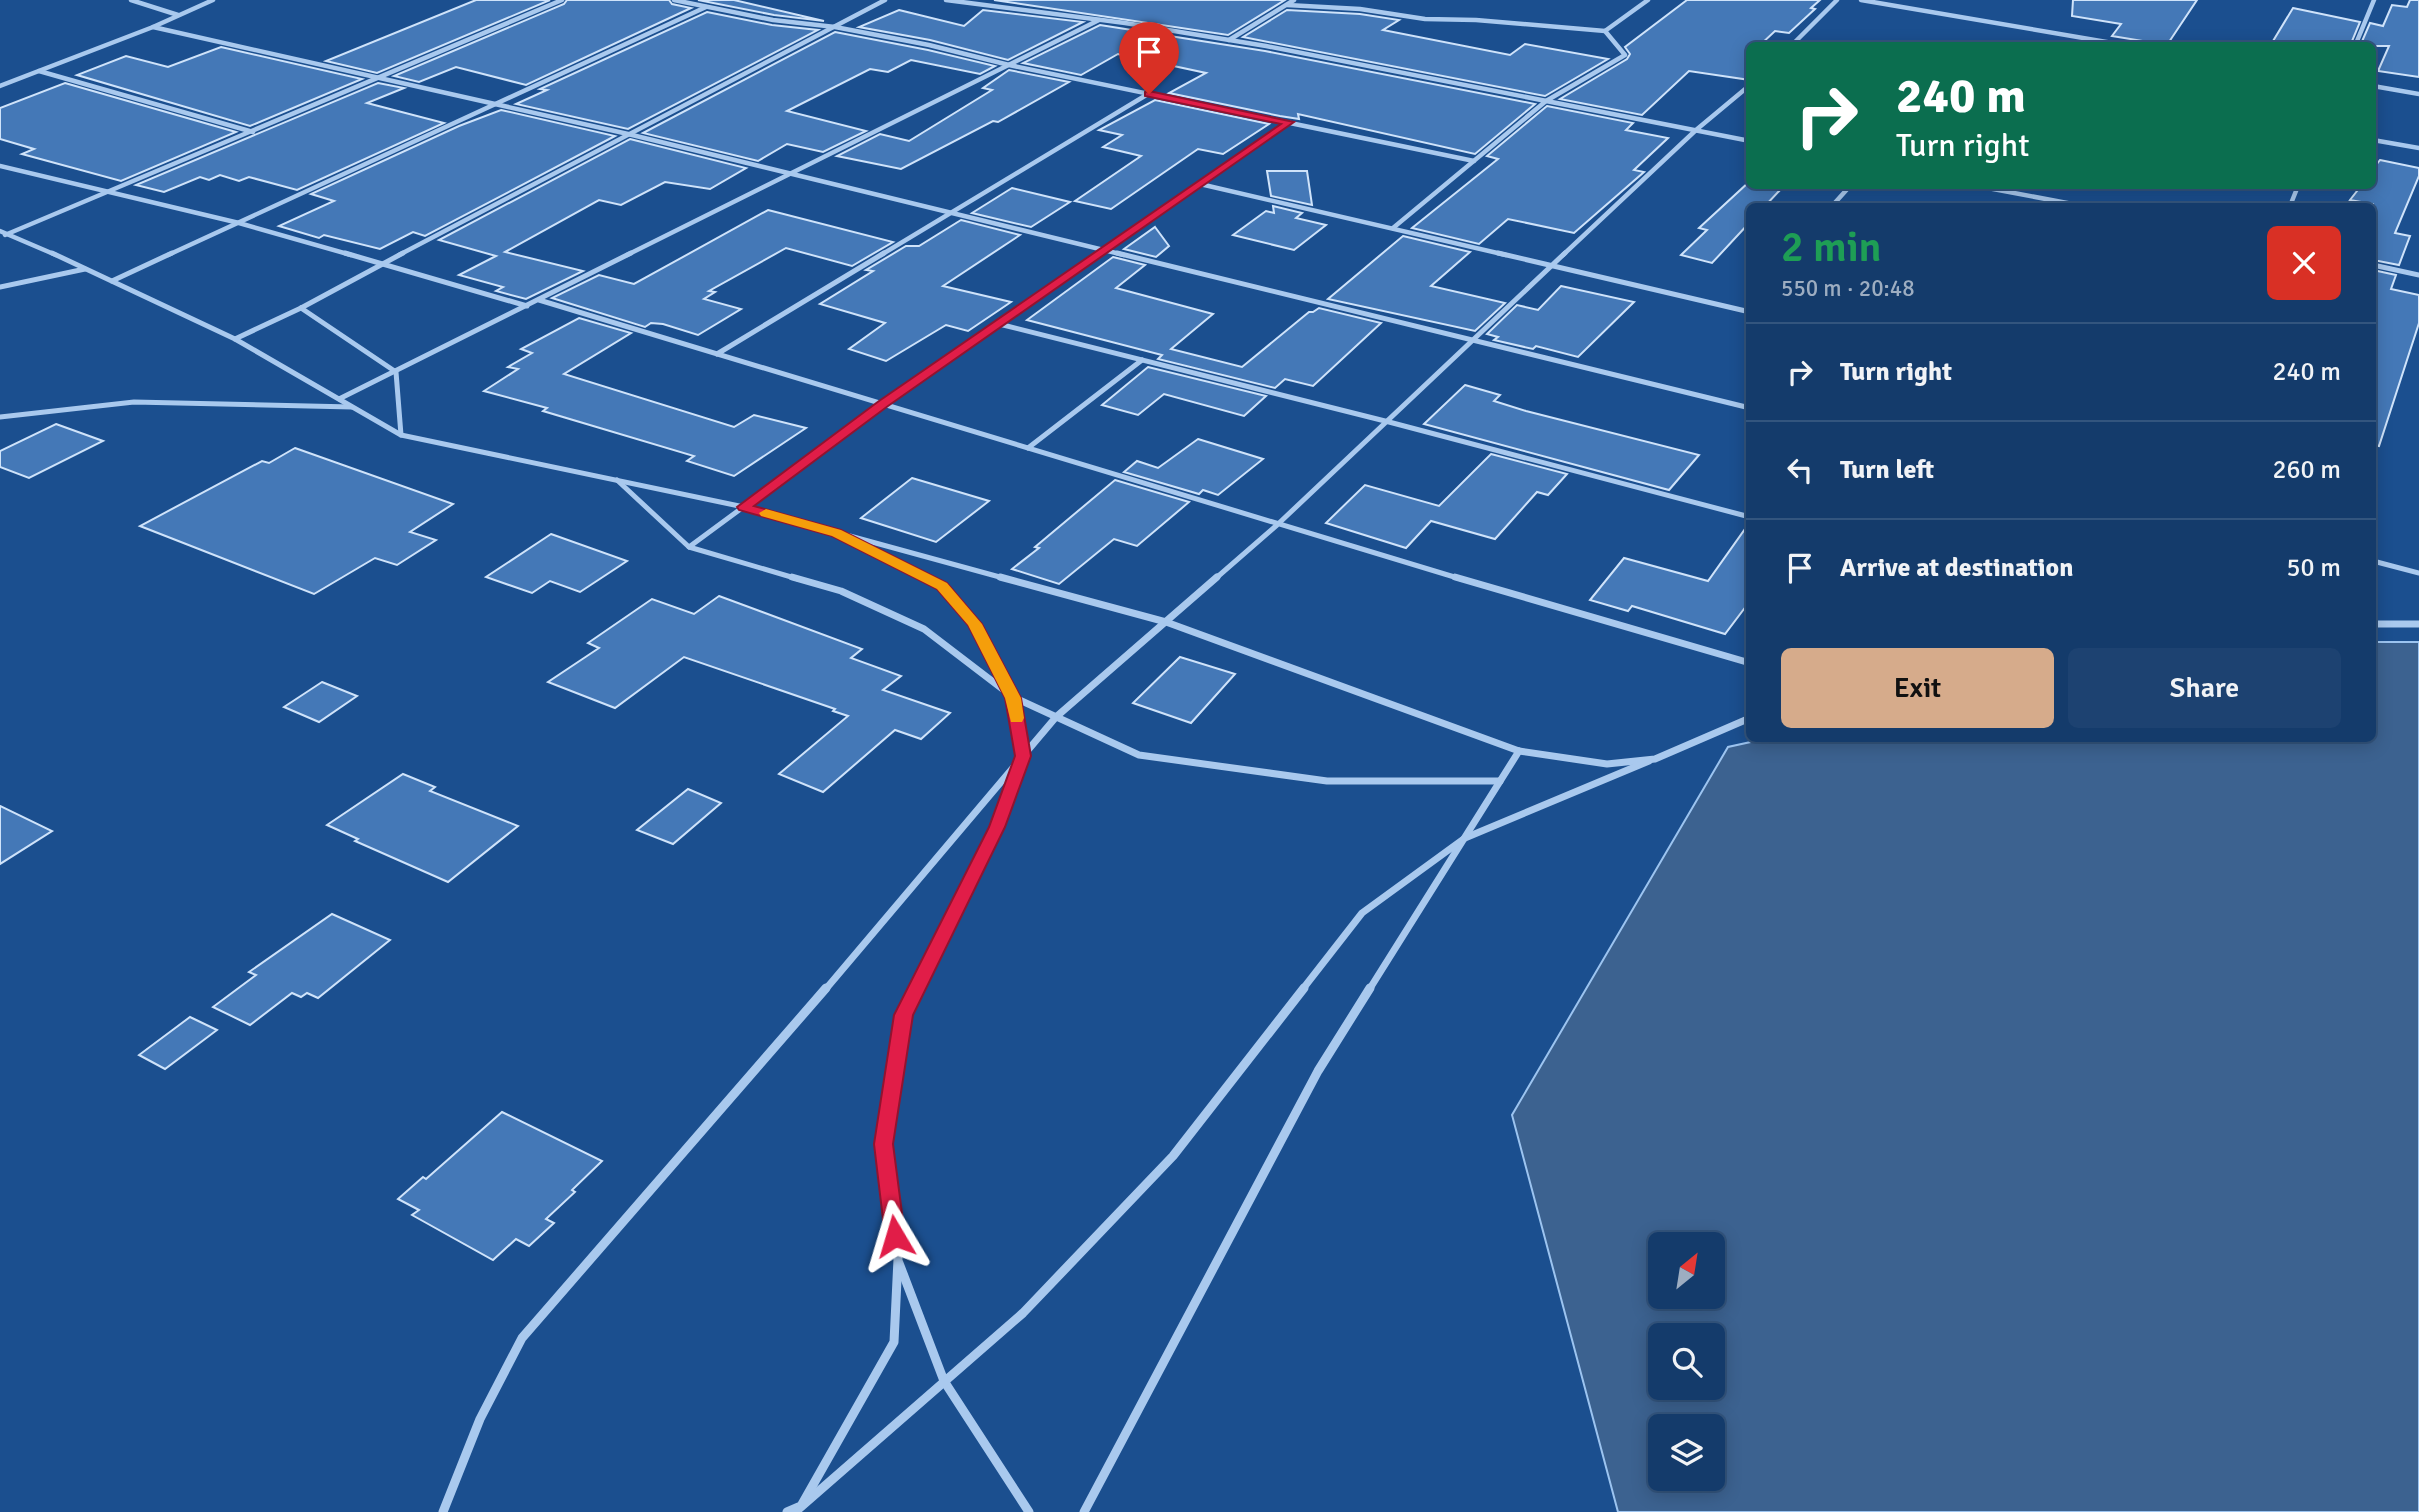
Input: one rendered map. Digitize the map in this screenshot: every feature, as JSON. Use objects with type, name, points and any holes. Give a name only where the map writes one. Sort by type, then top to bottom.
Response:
[{"type":"street","points":[[131,0],[178,15]]},
{"type":"street","points":[[0,86],[153,27],[213,0]]},
{"type":"street","points":[[3,233],[111,192],[562,0]]},
{"type":"street","points":[[674,0],[773,20],[835,27],[929,45],[1009,65],[1474,161]]},
{"type":"street","points":[[235,339],[300,308],[885,0]]},
{"type":"street","points":[[946,0],[1229,40],[1746,140]]},
{"type":"street","points":[[1229,40],[1294,0]]},
{"type":"street","points":[[1287,5],[1360,9],[1425,19],[1476,20],[1605,31],[1648,0]]},
{"type":"street","points":[[1795,42],[1837,0]]},
{"type":"street","points":[[1861,0],[2107,42]]},
{"type":"street","points":[[2357,42],[2374,0]]},
{"type":"street","points":[[112,281],[707,7]]},
{"type":"street","points":[[340,400],[1099,20]]},
{"type":"street","points":[[153,27],[628,134],[1746,407]]},
{"type":"street","points":[[1393,228],[1546,101],[1625,55],[1605,31]]},
{"type":"street","points":[[39,71],[253,132]]},
{"type":"street","points":[[2376,87],[2419,94]]},
{"type":"street","points":[[443,1512],[480,1419],[522,1338],[738,1092],[1056,718],[1277,525],[1696,130],[1746,88]]},
{"type":"street","points":[[717,354],[948,212],[1149,94]]},
{"type":"street","points":[[689,547],[883,404],[1289,122]]},
{"type":"street","points":[[2376,141],[2419,148]]},
{"type":"street","points":[[0,166],[239,223],[527,306]]},
{"type":"street","points":[[1200,184],[1746,311]]},
{"type":"street","points":[[1835,203],[1847,189]]},
{"type":"street","points":[[1993,189],[2066,203]]},
{"type":"street","points":[[3,233],[235,339],[401,435],[744,507],[1166,622],[1519,751],[1607,764],[1655,759]]},
{"type":"street","points":[[2376,266],[2419,275]]},
{"type":"street","points":[[0,287],[86,269]]},
{"type":"street","points":[[540,300],[1277,525],[1746,662]]},
{"type":"street","points":[[300,308],[396,372]]},
{"type":"street","points":[[999,324],[1389,422],[1746,516]]},
{"type":"street","points":[[1028,449],[1142,360]]},
{"type":"street","points":[[396,372],[401,435]]},
{"type":"street","points":[[0,416],[134,402],[352,407]]},
{"type":"street","points":[[616,480],[689,547],[841,591],[924,629],[1013,698],[1139,755],[1327,781],[1500,781]]},
{"type":"street","points":[[798,1509],[894,1342],[898,1259],[883,1144],[903,1015],[997,827],[1023,756],[1013,698],[974,624],[942,586],[836,533]]},
{"type":"street","points":[[2376,562],[2419,573]]},
{"type":"street","points":[[2376,624],[2419,624]]},
{"type":"street","points":[[787,1512],[798,1509],[1023,1312],[1173,1156],[1362,913],[1465,838],[1746,720]]},
{"type":"street","points":[[1084,1512],[1318,1071],[1519,751]]},
{"type":"street","points":[[898,1259],[944,1381],[1029,1512]]},
{"type":"water","points":[[2376,642],[2419,642],[2419,1512],[1618,1512],[1512,1115],[1728,747],[1751,742],[2376,742]]},
{"type":"building","points":[[476,0],[550,0],[377,73],[326,61]]},
{"type":"building","points":[[567,0],[669,0],[672,4],[691,8],[526,85],[456,67],[419,82],[394,76],[564,4]]},
{"type":"building","points":[[698,0],[734,0],[824,21],[774,15]]},
{"type":"building","points":[[994,0],[1285,0],[1228,35]]},
{"type":"building","points":[[1687,0],[1820,0],[1811,8],[1815,9],[1789,33],[1775,31],[1763,42],[1746,42],[1746,79],[1689,71],[1642,115],[1560,99],[1627,59],[1630,54],[1625,47]]},
{"type":"building","points":[[2073,0],[2197,0],[2169,42],[2149,42],[2112,36],[2121,24],[2072,16]]},
{"type":"building","points":[[2410,0],[2419,0],[2419,77],[2378,71],[2389,46],[2362,42],[2370,23],[2383,26],[2392,5],[2407,7]]},
{"type":"building","points":[[2293,8],[2360,22],[2352,42],[2272,42]]},
{"type":"building","points":[[899,10],[964,26],[983,10],[1083,22],[1008,60],[930,40],[859,27]]},
{"type":"building","points":[[1287,10],[1360,14],[1399,20],[1383,30],[1510,55],[1525,44],[1608,59],[1545,96],[1243,37]]},
{"type":"building","points":[[707,12],[772,25],[818,30],[628,129],[516,104],[547,90],[540,89]]},
{"type":"building","points":[[1100,25],[1265,51],[1535,104],[1475,154],[1298,114],[1299,119],[1169,93],[1206,73],[1118,54],[1081,75],[1023,63]]},
{"type":"building","points":[[835,32],[995,66],[980,74],[911,60],[888,72],[870,69],[787,111],[866,131],[823,152],[787,144],[758,161],[643,133]]},
{"type":"building","points":[[221,47],[362,79],[250,126],[77,75],[126,56],[168,67]]},
{"type":"building","points":[[1009,70],[1069,82],[998,122],[993,121],[901,169],[837,156],[880,134],[909,141],[992,90],[983,88]]},
{"type":"building","points":[[65,83],[236,132],[121,181],[22,154],[34,149],[0,139],[0,108]]},
{"type":"building","points":[[378,83],[404,88],[367,103],[444,123],[297,190],[249,177],[239,181],[220,175],[209,180],[200,177],[164,192],[136,185]]},
{"type":"building","points":[[1155,100],[1269,124],[1223,154],[1198,149],[1111,209],[1075,201],[1141,156],[1103,147],[1122,135],[1099,130]]},
{"type":"building","points":[[1547,106],[1633,123],[1626,130],[1668,138],[1634,170],[1644,172],[1574,233],[1508,219],[1479,244],[1412,228],[1498,159],[1487,156]]},
{"type":"building","points":[[501,110],[615,136],[425,236],[413,232],[380,249],[324,235],[319,238],[279,226],[334,201],[311,194],[459,126]]},
{"type":"building","points":[[630,139],[746,168],[710,189],[665,182],[621,205],[599,200],[505,252],[583,271],[526,299],[496,291],[503,287],[459,275],[496,256],[439,240]]},
{"type":"building","points":[[2380,160],[2419,168],[2419,176],[2395,233],[2410,236],[2399,265],[2376,261],[2376,203],[2350,200],[2359,189],[2376,189],[2376,165]]},
{"type":"building","points":[[1267,171],[1307,171],[1312,205],[1271,196]]},
{"type":"building","points":[[1746,185],[1746,189],[1781,189],[1768,203],[1746,203],[1746,226],[1712,263],[1681,255],[1707,230],[1699,228]]},
{"type":"building","points":[[1012,188],[1070,202],[1031,227],[972,213]]},
{"type":"building","points":[[1273,206],[1302,213],[1296,218],[1326,225],[1294,250],[1233,235],[1266,211],[1274,213]]},
{"type":"building","points":[[768,210],[893,242],[852,266],[786,248],[709,291],[715,292],[704,299],[741,309],[698,335],[663,324],[651,323],[645,327],[552,298],[599,275],[634,284]]},
{"type":"building","points":[[961,220],[1020,235],[943,286],[1011,302],[968,331],[946,325],[886,361],[849,349],[885,323],[820,304],[873,271],[866,270],[906,246],[919,246]]},
{"type":"building","points":[[1155,227],[1169,246],[1156,257],[1124,249]]},
{"type":"building","points":[[1403,236],[1470,252],[1431,286],[1505,303],[1475,331],[1328,299]]},
{"type":"building","points":[[1113,257],[1145,265],[1116,288],[1213,314],[1171,349],[1242,367],[1309,312],[1319,308],[1381,323],[1313,386],[1285,379],[1275,388],[1158,359],[1162,355],[1027,320]]},
{"type":"building","points":[[2376,271],[2396,275],[2391,289],[2419,295],[2419,323],[2379,446],[2376,446]]},
{"type":"building","points":[[1561,286],[1634,302],[1578,357],[1536,346],[1533,349],[1494,340],[1498,337],[1487,334],[1517,305],[1538,310]]},
{"type":"building","points":[[579,318],[631,333],[564,374],[734,427],[754,415],[806,428],[734,476],[687,461],[694,456],[543,411],[547,408],[484,391],[518,369],[508,367],[532,353],[521,349]]},
{"type":"building","points":[[1148,367],[1266,396],[1244,416],[1164,394],[1138,415],[1102,405]]},
{"type":"building","points":[[1465,385],[1500,395],[1494,401],[1526,411],[1699,455],[1669,490],[1424,424]]},
{"type":"building","points":[[56,424],[103,441],[29,478],[0,467],[0,451]]},
{"type":"building","points":[[1198,439],[1263,459],[1218,495],[1203,490],[1199,494],[1124,472],[1137,461],[1158,468]]},
{"type":"building","points":[[295,448],[453,504],[410,532],[436,540],[397,565],[375,558],[314,594],[140,526],[262,461],[269,463]]},
{"type":"building","points":[[1491,454],[1567,474],[1548,495],[1537,492],[1495,539],[1431,521],[1406,548],[1326,523],[1365,485],[1439,506]]},
{"type":"building","points":[[912,478],[989,501],[936,542],[861,518]]},
{"type":"building","points":[[1115,480],[1189,502],[1137,546],[1114,539],[1059,584],[1012,569],[1039,548],[1035,547]]},
{"type":"building","points":[[1746,528],[1746,606],[1725,634],[1632,606],[1628,611],[1590,600],[1624,558],[1708,581]]},
{"type":"building","points":[[551,534],[627,561],[580,592],[550,581],[532,593],[486,577]]},
{"type":"building","points":[[719,596],[862,649],[851,658],[901,676],[883,690],[950,713],[921,739],[895,730],[823,792],[779,774],[848,716],[833,711],[835,709],[684,657],[615,708],[548,682],[599,648],[588,643],[652,599],[694,614]]},
{"type":"building","points":[[1180,657],[1235,674],[1191,723],[1133,703]]},
{"type":"building","points":[[322,682],[357,696],[319,722],[284,707]]},
{"type":"building","points":[[403,774],[435,787],[430,791],[518,826],[448,882],[355,841],[358,839],[327,825]]},
{"type":"building","points":[[688,789],[721,803],[673,844],[637,830]]},
{"type":"building","points":[[0,806],[52,831],[0,864]]},
{"type":"building","points":[[332,914],[390,940],[318,998],[307,993],[301,997],[292,993],[250,1025],[213,1007],[256,975],[249,972]]},
{"type":"building","points":[[190,1017],[217,1030],[165,1069],[139,1055]]},
{"type":"building","points":[[502,1112],[602,1161],[572,1190],[575,1192],[546,1219],[554,1223],[529,1246],[516,1239],[493,1260],[412,1215],[419,1210],[398,1199],[423,1177],[426,1179]]},
{"type":"slow traffic","points":[[766,513],[836,533],[942,586],[974,624],[1013,698],[1017,718]]},
{"type":"route","points":[[895,1236],[883,1144],[903,1015],[997,827],[1023,756],[1013,698],[974,624],[942,586],[836,533],[744,507],[883,404],[1289,122],[1149,94]]}]
